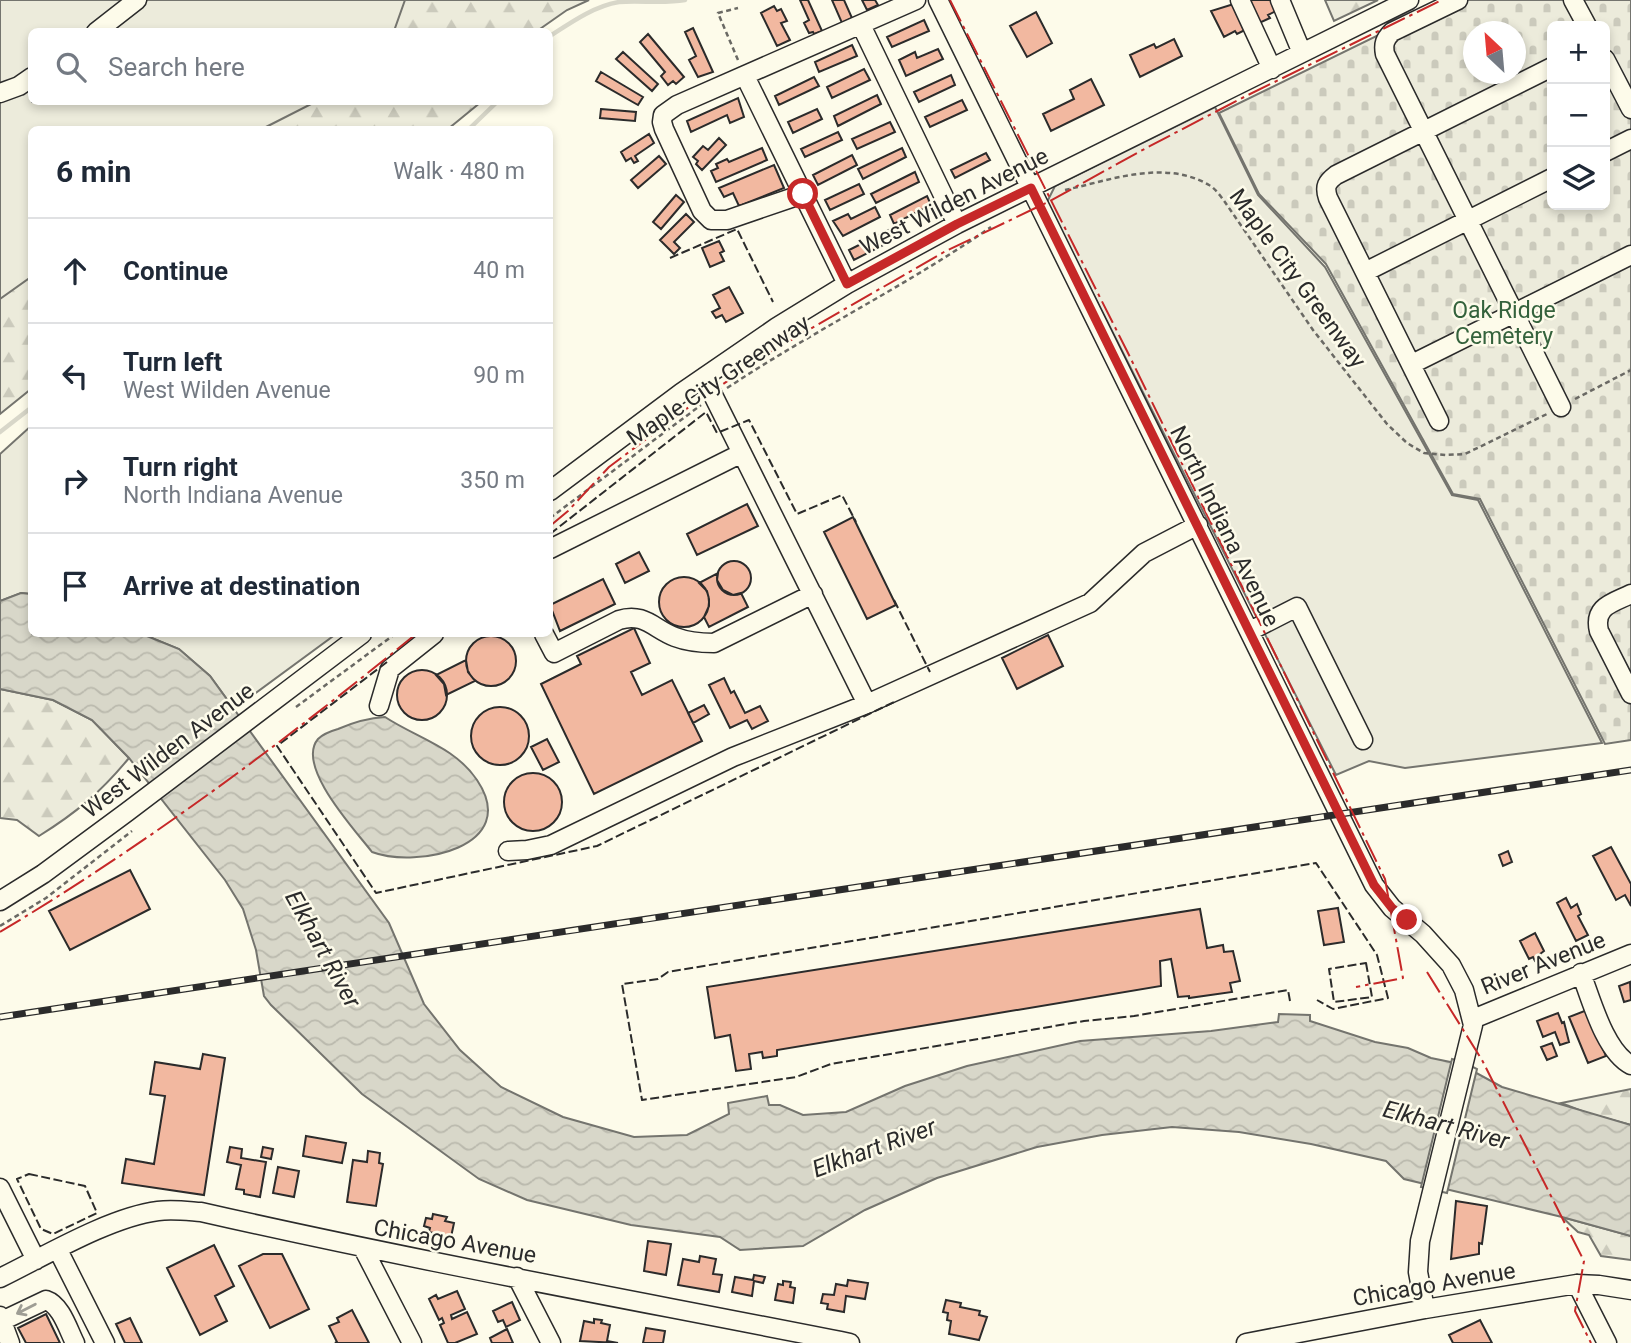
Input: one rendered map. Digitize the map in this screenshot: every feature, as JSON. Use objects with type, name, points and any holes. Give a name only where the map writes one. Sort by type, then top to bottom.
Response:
[{"type":"street","points":[[101,28],[137,0]]},
{"type":"street","points":[[803,194],[727,220],[711,220],[702,211],[664,129],[663,115],[669,109],[916,0]]},
{"type":"street","name":"North Indiana Avenue","points":[[938,0],[1374,885],[1392,908],[1423,934],[1451,965],[1464,990],[1473,1019],[1466,1059],[1418,1255],[1424,1309]]},
{"type":"street","points":[[1240,0],[1272,69]]},
{"type":"street","points":[[1280,0],[1302,53]]},
{"type":"street","name":"West Wilden Avenue","points":[[553,489],[705,377],[777,327],[847,284],[957,224],[1034,194],[1409,0]]},
{"type":"street","points":[[1458,0],[1392,32],[1383,47],[1561,407]]},
{"type":"street","points":[[1573,0],[1584,21]]},
{"type":"street","points":[[861,25],[957,224]]},
{"type":"street","points":[[1610,69],[1631,109]]},
{"type":"street","points":[[1439,421],[1328,198],[1325,190],[1327,182],[1336,175],[1547,70]]},
{"type":"street","points":[[745,76],[847,284]]},
{"type":"street","points":[[0,93],[28,80]]},
{"type":"street","points":[[1610,150],[1631,139]]},
{"type":"street","points":[[1365,272],[1547,180]]},
{"type":"street","points":[[1412,364],[1631,255]]},
{"type":"street","points":[[705,377],[867,704]]},
{"type":"street","points":[[553,547],[743,453]]},
{"type":"street","points":[[508,851],[551,845],[733,757],[867,704],[1090,603],[1144,553],[1198,525]]},
{"type":"street","points":[[546,637],[554,653],[627,617],[642,618],[676,638],[696,643],[714,643],[813,594]]},
{"type":"street","points":[[1631,594],[1601,610],[1597,620],[1599,631],[1631,694]]},
{"type":"street","points":[[1250,631],[1297,607],[1363,740]]},
{"type":"street","name":"West Wilden Avenue","points":[[0,901],[132,819],[272,702],[358,637]]},
{"type":"street","points":[[379,706],[390,669],[431,637]]},
{"type":"street","name":"River Avenue","points":[[1473,1019],[1631,954]]},
{"type":"street","points":[[1581,973],[1615,1052],[1631,1065]]},
{"type":"street","points":[[0,1188],[36,1260]]},
{"type":"street","name":"Chicago Avenue","points":[[0,1278],[130,1217],[158,1211],[181,1210],[201,1212],[364,1250],[517,1277],[850,1343]]},
{"type":"street","points":[[58,1250],[105,1343]]},
{"type":"street","points":[[364,1250],[412,1343]]},
{"type":"street","points":[[517,1277],[551,1343]]},
{"type":"street","points":[[1577,1284],[1607,1343]]},
{"type":"street","name":"Chicago Avenue","points":[[1246,1343],[1424,1309],[1577,1284],[1598,1284],[1631,1290]]},
{"type":"street","points":[[10,1343],[1,1318],[46,1300],[52,1302],[58,1310],[75,1343]]},
{"type":"path","points":[[738,8],[718,13],[745,76]]},
{"type":"path","name":"Maple City Greenway","points":[[1034,194],[1057,192],[1144,172],[1163,171],[1188,176],[1211,186],[1313,330],[1396,434],[1424,453],[1465,454]]},
{"type":"path","name":"Maple City Greenway","points":[[553,515],[769,360],[943,261],[996,223]]},
{"type":"path","points":[[292,709],[391,637]]},
{"type":"path","points":[[0,926],[46,898],[122,840],[132,819]]},
{"type":"green space","points":[[0,0],[412,0],[403,28],[28,28],[28,105],[319,105],[280,126],[28,126],[28,286],[0,306]]},
{"type":"green space","points":[[405,0],[589,0],[567,10],[541,28],[395,28]]},
{"type":"green space","points":[[1325,0],[1378,0],[1334,21]]},
{"type":"green space","name":"Oak Ridge Cemetery","points":[[1450,0],[1631,0],[1631,740],[1605,744],[1480,499],[1453,494],[1326,264],[1259,194],[1219,113]]},
{"type":"green space","points":[[309,105],[477,105],[452,126],[268,126]]},
{"type":"green space","points":[[1215,107],[1258,195],[1325,267],[1452,495],[1478,500],[1602,743],[1405,768],[1369,761],[1336,775],[1047,202],[1055,186]]},
{"type":"green space","points":[[28,279],[28,391],[0,414],[0,299]]},
{"type":"green space","points":[[28,429],[28,594],[21,593],[0,601],[0,454]]},
{"type":"green space","points":[[149,637],[332,637],[234,709],[210,676],[179,649]]},
{"type":"green space","points":[[0,689],[53,700],[92,720],[129,758],[87,801],[39,836],[17,820],[0,818]]},
{"type":"green space","points":[[1631,1089],[1631,1125],[1561,1103]]},
{"type":"green space","points":[[1562,1217],[1631,1236],[1631,1260],[1601,1256],[1589,1235],[1578,1232]]},
{"type":"water","name":"Elkhart River","points":[[21,593],[28,594],[28,637],[149,637],[179,649],[210,676],[389,923],[424,1004],[460,1050],[501,1087],[563,1117],[634,1137],[687,1135],[729,1114],[728,1103],[767,1096],[769,1105],[780,1105],[803,1115],[846,1112],[905,1086],[967,1066],[1080,1041],[1211,1031],[1278,1022],[1279,1014],[1310,1015],[1310,1021],[1375,1042],[1408,1048],[1431,1058],[1460,1064],[1502,1087],[1631,1125],[1631,1236],[1404,1179],[1386,1161],[1311,1144],[1239,1132],[1172,1127],[1102,1135],[1037,1147],[937,1178],[865,1210],[803,1246],[740,1250],[720,1237],[631,1225],[527,1200],[479,1179],[362,1094],[271,1005],[264,996],[256,950],[243,909],[225,880],[129,758],[92,720],[53,700],[0,689],[0,601]]},
{"type":"water","points":[[385,717],[447,751],[477,780],[487,803],[486,822],[475,837],[458,848],[437,854],[391,857],[372,852],[330,798],[314,765],[313,751],[318,739],[355,722]]},
{"type":"pier","points":[[1452,1059],[1477,1069],[1447,1193],[1421,1187]]},
{"type":"building","points":[[800,0],[808,0],[822,31],[809,33],[804,23],[809,20]]},
{"type":"building","points":[[832,0],[844,0],[852,18],[842,23]]},
{"type":"building","points":[[862,0],[875,0],[878,5],[867,10]]},
{"type":"building","points":[[1246,0],[1276,0],[1280,9],[1257,24]]},
{"type":"building","points":[[1237,3],[1249,28],[1224,37],[1211,11]]},
{"type":"building","points":[[774,6],[777,11],[781,9],[787,21],[781,23],[790,40],[777,46],[761,13]]},
{"type":"building","points":[[1036,12],[1052,43],[1027,57],[1010,26]]},
{"type":"building","points":[[924,20],[929,31],[892,47],[887,37]]},
{"type":"building","points":[[693,28],[713,72],[698,77],[689,60],[696,56],[685,32]]},
{"type":"building","points":[[648,34],[684,77],[676,84],[673,81],[668,85],[661,76],[665,72],[640,42]]},
{"type":"building","points":[[1174,39],[1182,56],[1140,77],[1130,55],[1154,44],[1156,48]]},
{"type":"building","points":[[852,45],[857,56],[819,72],[815,62]]},
{"type":"building","points":[[938,49],[943,59],[906,76],[899,60],[915,52],[917,58]]},
{"type":"building","points":[[623,52],[658,84],[652,91],[616,59]]},
{"type":"building","points":[[864,69],[870,80],[832,98],[827,87]]},
{"type":"building","points":[[601,72],[643,97],[638,105],[596,81]]},
{"type":"building","points":[[951,75],[955,85],[919,102],[914,92]]},
{"type":"building","points":[[814,77],[819,86],[779,105],[775,96]]},
{"type":"building","points":[[1091,79],[1104,105],[1051,131],[1043,114],[1074,99],[1070,90]]},
{"type":"building","points":[[877,95],[881,104],[838,126],[834,116]]},
{"type":"building","points":[[738,98],[744,117],[730,123],[727,115],[691,132],[687,121]]},
{"type":"building","points":[[962,100],[967,110],[930,127],[925,117]]},
{"type":"building","points":[[601,109],[636,112],[635,121],[600,118]]},
{"type":"building","points":[[817,109],[822,119],[793,133],[788,122]]},
{"type":"building","points":[[890,122],[895,132],[857,149],[852,139]]},
{"type":"building","points":[[838,132],[842,140],[805,157],[801,149]]},
{"type":"building","points":[[649,134],[654,143],[635,156],[638,161],[634,163],[631,158],[626,161],[621,152]]},
{"type":"building","points":[[719,138],[726,145],[702,170],[693,157],[703,146],[708,150]]},
{"type":"building","points":[[762,148],[767,160],[716,182],[711,171],[718,168],[716,164],[727,159],[729,162]]},
{"type":"building","points":[[902,148],[906,157],[863,179],[858,169]]},
{"type":"building","points":[[986,153],[990,160],[955,178],[951,170]]},
{"type":"building","points":[[852,155],[857,165],[818,185],[813,175]]},
{"type":"building","points":[[659,156],[666,164],[638,188],[631,180]]},
{"type":"building","points":[[774,165],[784,188],[739,206],[733,193],[724,197],[719,188]]},
{"type":"building","points":[[915,172],[919,182],[876,203],[871,194]]},
{"type":"building","points":[[859,184],[864,194],[830,210],[825,200]]},
{"type":"building","points":[[676,195],[684,202],[661,229],[653,222]]},
{"type":"building","points":[[927,196],[931,205],[894,224],[890,215]]},
{"type":"building","points":[[875,207],[880,217],[843,236],[833,221],[848,214],[851,219]]},
{"type":"building","points":[[686,214],[694,222],[674,242],[680,248],[674,254],[660,240]]},
{"type":"building","points":[[893,228],[897,238],[854,260],[849,250]]},
{"type":"building","points":[[719,241],[724,251],[720,253],[724,261],[710,267],[702,248]]},
{"type":"building","points":[[729,287],[743,313],[726,322],[722,315],[716,318],[712,312],[720,308],[713,295]]},
{"type":"building","points":[[747,504],[758,526],[697,555],[687,534]]},
{"type":"building","points":[[853,517],[896,605],[867,619],[824,532]]},
{"type":"building","points":[[639,552],[649,571],[625,583],[616,564]]},
{"type":"building","points":[[734,561],[746,566],[751,578],[746,590],[734,595],[722,590],[717,578],[722,566]]},
{"type":"building","points":[[718,573],[717,580],[723,590],[733,595],[741,593],[748,607],[709,627],[704,617],[709,599],[707,591],[699,583]]},
{"type":"building","points":[[684,577],[701,585],[709,602],[701,619],[684,627],[667,619],[659,602],[667,585]]},
{"type":"building","points":[[603,579],[615,604],[560,631],[553,613],[553,604]]},
{"type":"building","points":[[634,628],[650,663],[631,672],[642,695],[672,680],[702,741],[594,794],[541,684],[581,664],[577,656]]},
{"type":"building","points":[[1048,635],[1063,666],[1017,689],[1002,658]]},
{"type":"building","points":[[482,638],[500,638],[514,652],[514,670],[500,684],[482,684],[468,670],[468,652]]},
{"type":"building","points":[[466,660],[468,672],[475,681],[446,695],[444,684],[436,675]]},
{"type":"building","points":[[422,670],[439,678],[447,695],[439,712],[422,720],[405,712],[397,695],[405,678]]},
{"type":"building","points":[[724,678],[745,713],[760,706],[768,721],[752,729],[747,720],[730,728],[709,685]]},
{"type":"building","points":[[704,705],[709,714],[693,723],[688,713]]},
{"type":"building","points":[[494,707],[506,707],[521,715],[529,730],[529,742],[521,757],[506,765],[494,765],[479,757],[471,742],[471,730],[479,715]]},
{"type":"building","points":[[547,739],[559,762],[543,770],[531,747]]},
{"type":"building","points":[[527,773],[539,773],[554,781],[562,796],[562,808],[554,823],[539,831],[527,831],[512,823],[504,808],[504,796],[512,781]]},
{"type":"building","points":[[1611,847],[1631,884],[1631,906],[1625,895],[1616,900],[1593,856]]},
{"type":"building","points":[[1508,851],[1512,862],[1503,866],[1499,855]]},
{"type":"building","points":[[130,870],[150,909],[70,950],[49,911]]},
{"type":"building","points":[[1566,898],[1571,908],[1577,904],[1581,914],[1578,916],[1588,935],[1576,941],[1557,903]]},
{"type":"building","points":[[1338,908],[1344,942],[1324,945],[1318,911]]},
{"type":"building","points":[[1200,909],[1207,948],[1223,945],[1224,952],[1233,951],[1240,981],[1230,983],[1232,992],[1178,997],[1171,959],[1160,961],[1161,986],[777,1050],[777,1056],[763,1058],[762,1052],[749,1054],[751,1069],[736,1071],[730,1035],[715,1038],[707,987]]},
{"type":"building","points":[[1535,933],[1544,951],[1540,954],[1542,958],[1535,961],[1533,957],[1529,959],[1520,941]]},
{"type":"building","points":[[1630,982],[1631,1000],[1624,1002],[1619,986]]},
{"type":"building","points":[[1587,1010],[1606,1056],[1588,1063],[1569,1017]]},
{"type":"building","points":[[1558,1013],[1562,1023],[1564,1022],[1569,1042],[1560,1045],[1555,1032],[1543,1037],[1537,1021]]},
{"type":"building","points":[[1552,1043],[1557,1056],[1547,1060],[1541,1047]]},
{"type":"building","points":[[203,1054],[225,1058],[204,1195],[122,1183],[126,1159],[154,1164],[165,1096],[150,1094],[155,1062],[200,1069]]},
{"type":"building","points":[[306,1136],[346,1143],[342,1163],[303,1156]]},
{"type":"building","points":[[230,1147],[242,1149],[241,1158],[266,1162],[260,1197],[244,1194],[244,1190],[236,1189],[241,1165],[227,1162]]},
{"type":"building","points":[[263,1147],[273,1149],[271,1159],[261,1157]]},
{"type":"building","points":[[368,1151],[380,1153],[379,1163],[383,1164],[376,1206],[347,1202],[353,1160],[367,1162]]},
{"type":"building","points":[[278,1167],[299,1171],[294,1197],[273,1193]]},
{"type":"building","points":[[1456,1201],[1487,1206],[1479,1254],[1451,1259]]},
{"type":"building","points":[[433,1214],[447,1217],[445,1221],[454,1223],[451,1237],[429,1232],[430,1228],[424,1226],[426,1218],[432,1219]]},
{"type":"building","points":[[648,1241],[671,1244],[666,1275],[644,1271]]},
{"type":"building","points":[[214,1245],[234,1286],[215,1296],[227,1321],[200,1335],[167,1268]]},
{"type":"building","points":[[263,1254],[282,1254],[309,1309],[270,1328],[239,1266]]},
{"type":"building","points":[[700,1256],[716,1259],[713,1274],[722,1275],[719,1292],[678,1285],[683,1259],[699,1262]]},
{"type":"building","points":[[754,1275],[765,1277],[763,1283],[754,1281],[752,1296],[732,1292],[735,1277],[753,1280]]},
{"type":"building","points":[[848,1280],[868,1283],[865,1299],[846,1296],[844,1312],[827,1309],[828,1304],[821,1303],[823,1294],[834,1295],[836,1284],[847,1286]]},
{"type":"building","points":[[783,1281],[791,1282],[790,1287],[795,1288],[793,1303],[775,1300],[778,1284],[783,1285]]},
{"type":"building","points":[[457,1291],[465,1309],[451,1315],[452,1319],[467,1312],[477,1334],[448,1343],[440,1325],[444,1323],[442,1318],[439,1320],[429,1299],[436,1295],[438,1299]]},
{"type":"building","points":[[946,1300],[961,1303],[960,1307],[980,1311],[979,1315],[987,1317],[979,1340],[949,1334],[951,1321],[947,1320],[948,1313],[943,1312]]},
{"type":"building","points":[[512,1302],[520,1320],[506,1327],[503,1320],[498,1322],[493,1311]]},
{"type":"building","points":[[352,1310],[369,1343],[335,1343],[337,1342],[329,1326],[339,1322],[337,1318]]},
{"type":"building","points":[[46,1314],[60,1343],[26,1343],[18,1328]]},
{"type":"building","points":[[130,1318],[142,1343],[125,1343],[116,1324]]},
{"type":"building","points":[[594,1319],[610,1325],[607,1341],[618,1343],[580,1341],[584,1321],[594,1323]]},
{"type":"building","points":[[1480,1320],[1492,1343],[1453,1343],[1449,1335]]},
{"type":"building","points":[[646,1328],[665,1331],[663,1343],[643,1343]]},
{"type":"building","points":[[507,1329],[513,1343],[492,1343],[490,1338]]},
{"type":"waterway","points":[[553,34],[610,4],[685,0]]},
{"type":"waterway","points":[[472,126],[494,105]]},
{"type":"waterway","points":[[0,432],[28,410]]},
{"type":"railway","points":[[0,1017],[1631,770]]},
{"type":"fence","points":[[670,258],[737,229],[773,302]]},
{"type":"fence","points":[[553,532],[706,412],[717,433],[749,420],[797,514],[842,495],[856,522]]},
{"type":"fence","points":[[894,600],[930,672]]},
{"type":"fence","points":[[387,662],[277,746],[376,893],[597,846],[894,702]]},
{"type":"fence","points":[[1290,1001],[1288,990],[1134,1016],[1084,1021],[831,1064],[796,1077],[642,1100],[622,984],[658,979],[668,972],[1316,863],[1377,955],[1388,998],[1333,1009],[1317,1000]]},
{"type":"fence","points":[[1366,963],[1372,997],[1334,1002],[1329,969],[1366,963]]},
{"type":"fence","points":[[29,1174],[85,1186],[97,1213],[53,1234],[41,1229],[17,1179],[29,1174]]},
{"type":"power","points":[[950,0],[1127,351],[1385,879],[1403,978],[1356,987]]},
{"type":"power","points":[[553,524],[609,467],[689,407],[772,351],[944,252],[1050,201],[1246,96],[1442,0]]},
{"type":"power","points":[[0,932],[161,828],[265,753],[412,637]]},
{"type":"power","points":[[1427,972],[1482,1060],[1584,1261],[1575,1311],[1591,1343]]},
{"type":"route","points":[[803,194],[847,284],[957,224],[1031,188],[1374,885],[1392,908],[1407,920]]}]
